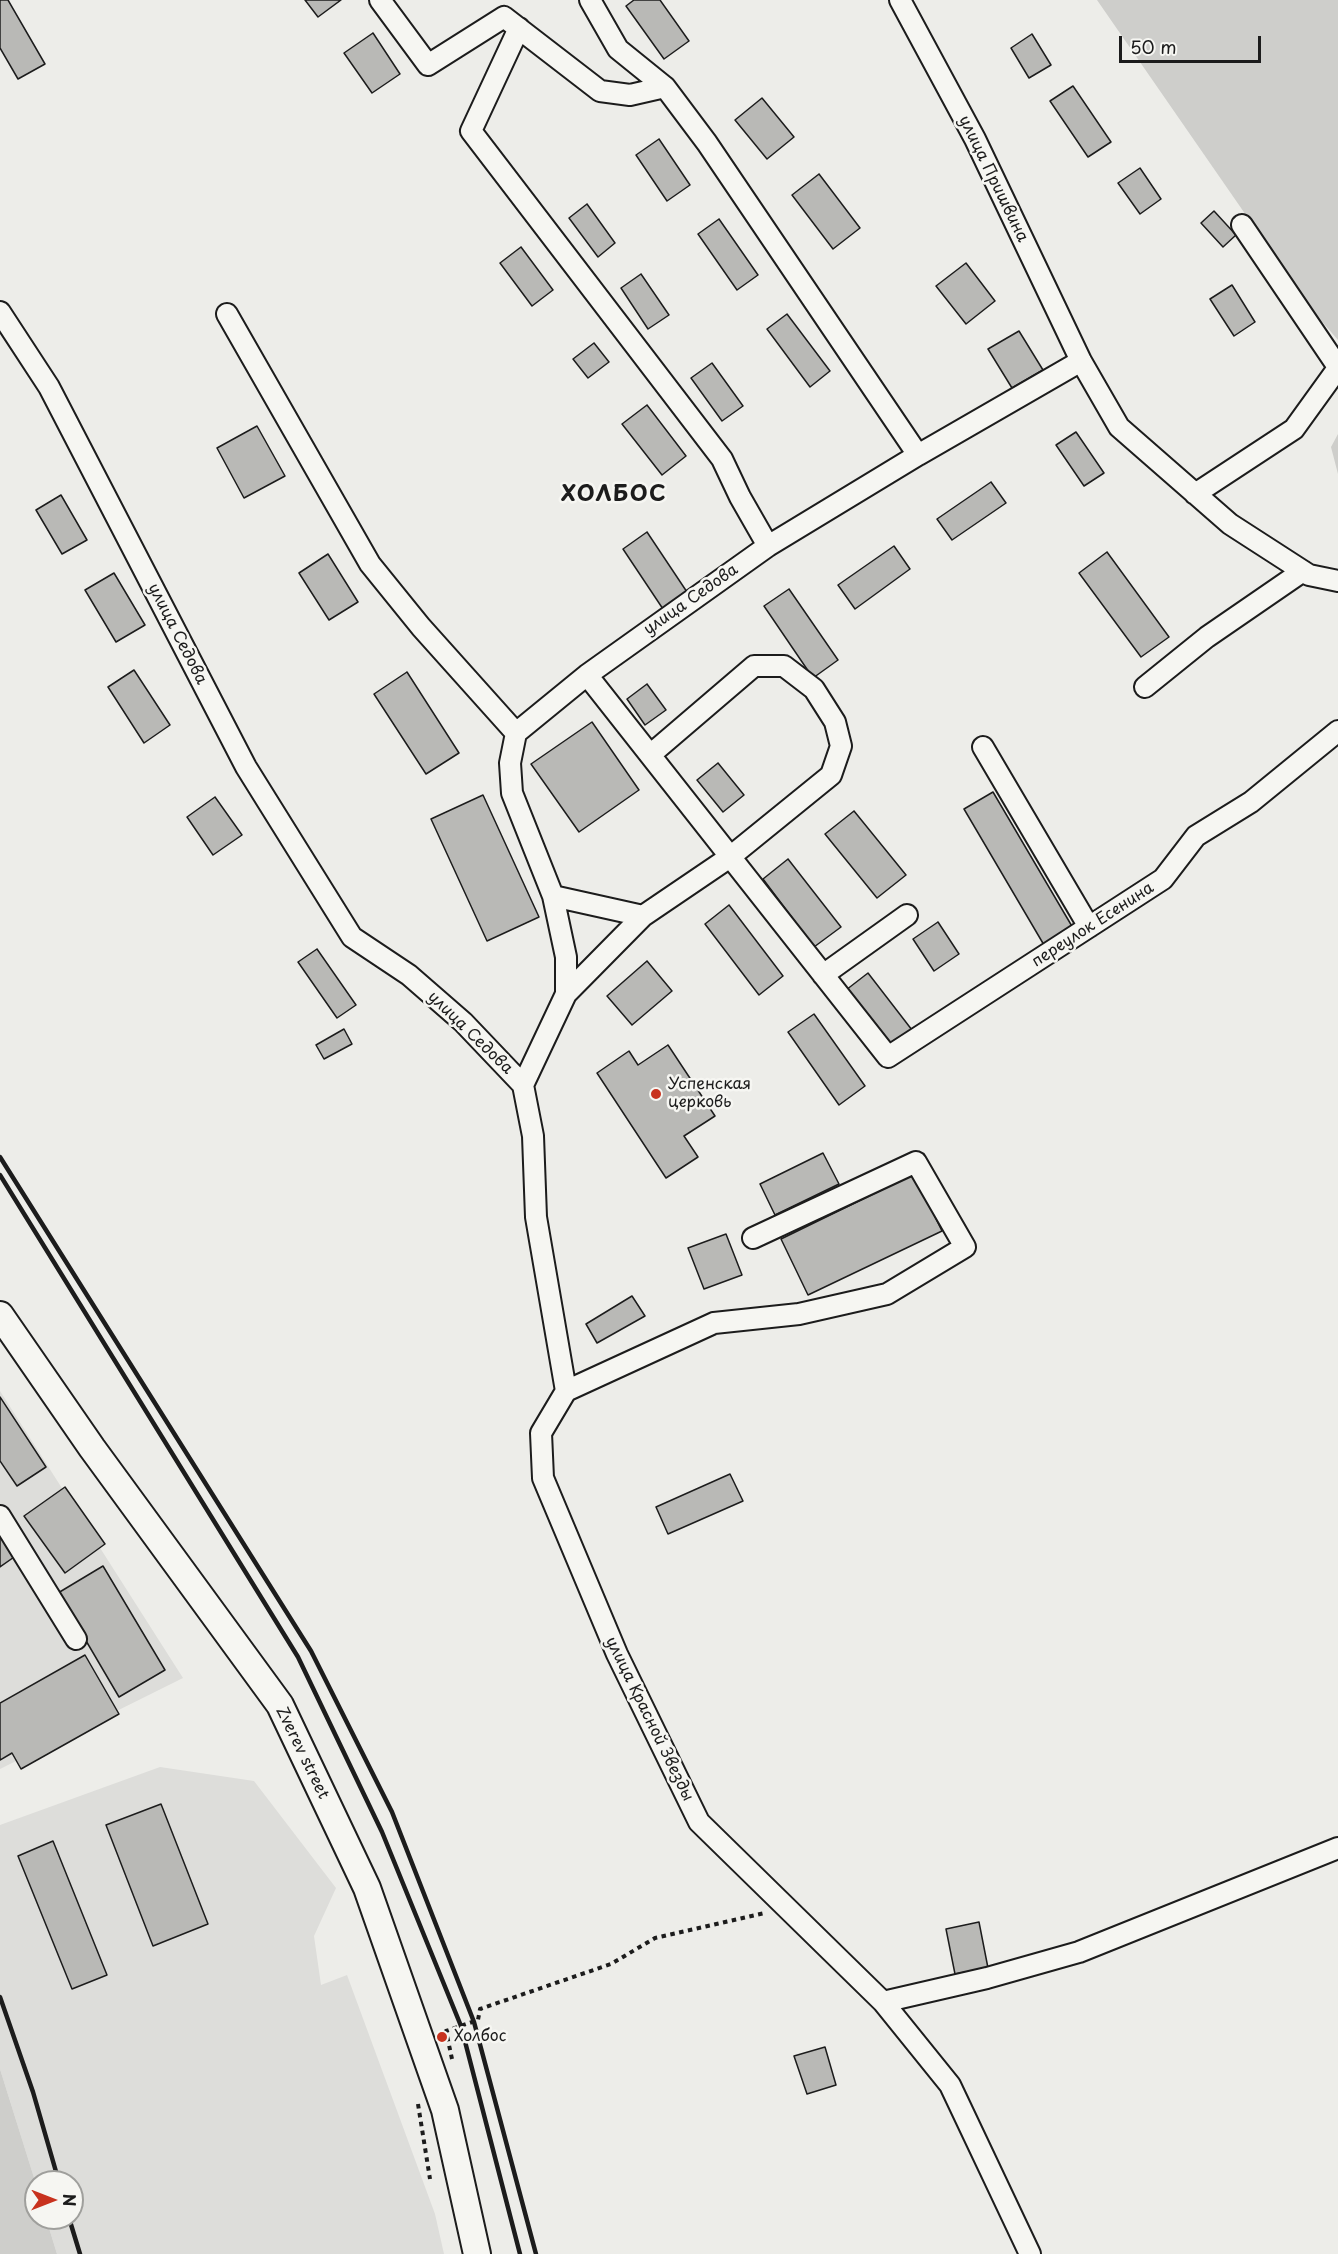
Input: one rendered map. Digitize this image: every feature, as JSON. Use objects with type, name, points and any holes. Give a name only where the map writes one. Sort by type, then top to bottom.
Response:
[{"type":"main road","name":"Zverev street","points":[[0,1315],[92,1448],[280,1705],[367,1888],[445,2110],[477,2254]]},
{"type":"street","points":[[380,0],[428,65],[504,17],[600,91],[630,95],[665,87]]},
{"type":"street","points":[[590,0],[618,49],[665,87],[706,143],[918,454]]},
{"type":"street","name":"улица Пришвина","points":[[900,0],[975,139],[1081,361],[1119,427],[1230,524],[1310,575],[1338,580]]},
{"type":"street","points":[[519,28],[471,130],[722,459],[740,497],[768,546]]},
{"type":"street","points":[[1196,494],[1294,429],[1338,367],[1242,225]]},
{"type":"street","name":"улица Седова","points":[[0,312],[49,387],[246,767],[352,937],[418,983],[463,1022],[523,1085],[566,994],[566,957],[553,896],[512,793],[510,763],[516,733],[586,675],[768,546],[918,454],[1081,361]]},
{"type":"street","points":[[227,314],[370,564],[421,627],[516,733]]},
{"type":"street","points":[[1145,687],[1207,637],[1303,571]]},
{"type":"street","points":[[566,994],[643,916],[730,857],[831,775],[841,746],[836,722],[814,689],[784,666],[754,666],[650,755]]},
{"type":"street","points":[[586,675],[823,975],[907,915]]},
{"type":"street","name":"переулок Есенина","points":[[823,975],[888,1057],[1163,879],[1196,836],[1251,802],[1338,731]]},
{"type":"street","points":[[983,747],[1089,927]]},
{"type":"street","points":[[553,896],[643,916]]},
{"type":"street","points":[[523,1085],[532,1136],[536,1217],[566,1391],[714,1323],[799,1314],[887,1294],[965,1247],[916,1162],[753,1238]]},
{"type":"street","name":"улица Красной Звезды","points":[[566,1391],[542,1433],[543,1478],[617,1654],[699,1822],[883,2002],[950,2085],[1030,2254]]},
{"type":"street","points":[[0,1516],[76,1639]]},
{"type":"street","points":[[883,2002],[987,1978],[1079,1952],[1338,1848]]},
{"type":"path","points":[[432,2071],[453,2064],[446,2031],[478,2020],[480,2009],[611,1964],[655,1938],[787,1908]]},
{"type":"path","points":[[417,2100],[430,2179]]},
{"type":"shaded area","points":[[1097,0],[1338,0],[1338,340],[1311,309]]},
{"type":"shaded area","points":[[1338,434],[1338,474],[1331,447]]},
{"type":"shaded area","points":[[0,1391],[183,1678],[0,1769]]},
{"type":"shaded area","points":[[160,1767],[254,1781],[336,1888],[314,1936],[321,1985],[347,1975],[435,2214],[444,2254],[57,2254],[50,2230],[84,2230],[84,2170],[32,2170],[0,2069],[0,1825]]},
{"type":"shaded area","points":[[0,2069],[32,2170],[24,2170],[24,2230],[50,2230],[57,2254],[0,2254]]},
{"type":"building","points":[[0,0],[8,0],[45,64],[18,79],[0,48]]},
{"type":"building","points":[[305,0],[341,0],[318,17]]},
{"type":"building","points":[[634,0],[660,0],[689,41],[664,59],[626,6]]},
{"type":"building","points":[[373,33],[400,74],[372,93],[344,53]]},
{"type":"building","points":[[1032,34],[1051,65],[1029,78],[1011,48]]},
{"type":"building","points":[[1073,86],[1111,142],[1088,157],[1050,101]]},
{"type":"building","points":[[762,98],[794,137],[767,159],[735,120]]},
{"type":"building","points":[[659,139],[690,185],[667,201],[636,155]]},
{"type":"building","points":[[1140,168],[1161,199],[1140,214],[1118,183]]},
{"type":"building","points":[[819,174],[860,228],[833,249],[792,195]]},
{"type":"building","points":[[587,204],[615,243],[598,257],[569,218]]},
{"type":"building","points":[[1214,211],[1236,235],[1223,247],[1201,223]]},
{"type":"building","points":[[719,219],[758,275],[737,290],[698,234]]},
{"type":"building","points":[[521,247],[553,290],[532,306],[500,263]]},
{"type":"building","points":[[966,263],[995,301],[966,324],[936,286]]},
{"type":"building","points":[[641,274],[669,315],[648,329],[621,288]]},
{"type":"building","points":[[1232,285],[1255,322],[1234,336],[1210,299]]},
{"type":"building","points":[[787,314],[830,371],[810,387],[767,329]]},
{"type":"building","points":[[1019,331],[1043,370],[1012,388],[988,349]]},
{"type":"building","points":[[594,343],[609,362],[588,378],[573,359]]},
{"type":"building","points":[[712,363],[743,406],[722,421],[691,378]]},
{"type":"building","points":[[647,405],[686,456],[662,475],[622,424]]},
{"type":"building","points":[[257,426],[285,476],[244,498],[217,448]]},
{"type":"building","points":[[1076,432],[1104,473],[1084,486],[1056,445]]},
{"type":"building","points":[[991,482],[1006,503],[952,540],[937,519]]},
{"type":"building","points":[[61,495],[87,540],[62,554],[36,510]]},
{"type":"building","points":[[647,532],[687,592],[663,609],[623,549]]},
{"type":"building","points":[[894,546],[910,569],[855,609],[838,585]]},
{"type":"building","points":[[1107,552],[1169,637],[1141,657],[1079,573]]},
{"type":"building","points":[[328,554],[358,602],[329,620],[299,573]]},
{"type":"building","points":[[114,573],[145,625],[116,642],[85,590]]},
{"type":"building","points":[[789,589],[838,660],[813,678],[764,606]]},
{"type":"building","points":[[134,670],[170,725],[144,743],[108,687]]},
{"type":"building","points":[[407,672],[459,753],[426,774],[374,694]]},
{"type":"building","points":[[647,684],[666,710],[645,725],[627,699]]},
{"type":"building","points":[[592,722],[639,790],[579,832],[531,764]]},
{"type":"building","points":[[718,763],[744,795],[723,812],[697,780]]},
{"type":"building","points":[[993,792],[1073,928],[1044,945],[964,809]]},
{"type":"building","points":[[483,795],[539,917],[487,941],[431,819]]},
{"type":"building","points":[[215,797],[242,835],[213,855],[187,817]]},
{"type":"building","points":[[854,811],[906,875],[877,898],[825,834]]},
{"type":"building","points":[[788,859],[841,927],[814,947],[763,879]]},
{"type":"building","points":[[729,905],[783,976],[759,995],[705,924]]},
{"type":"building","points":[[938,922],[959,954],[934,971],[913,939]]},
{"type":"building","points":[[317,949],[356,1005],[337,1018],[298,962]]},
{"type":"building","points":[[647,961],[672,991],[632,1025],[607,996]]},
{"type":"building","points":[[868,973],[912,1030],[891,1047],[846,990]]},
{"type":"building","points":[[814,1014],[865,1086],[839,1105],[788,1032]]},
{"type":"building","points":[[344,1029],[352,1044],[324,1059],[316,1045]]},
{"type":"building","name":"Успенская церковь","points":[[668,1045],[715,1116],[684,1136],[698,1157],[666,1178],[597,1073],[629,1051],[638,1065]]},
{"type":"building","points":[[823,1153],[839,1184],[775,1215],[760,1184]]},
{"type":"building","points":[[914,1174],[942,1231],[808,1295],[781,1239]]},
{"type":"building","points":[[726,1234],[742,1275],[704,1289],[688,1248]]},
{"type":"building","points":[[632,1296],[645,1316],[597,1343],[586,1324]]},
{"type":"building","points":[[0,1397],[46,1467],[17,1486],[0,1461]]},
{"type":"building","points":[[730,1474],[743,1501],[668,1534],[656,1507]]},
{"type":"building","points":[[65,1487],[105,1544],[65,1573],[24,1516]]},
{"type":"building","points":[[0,1532],[17,1555],[0,1567]]},
{"type":"building","points":[[103,1566],[165,1670],[119,1697],[58,1593]]},
{"type":"building","points":[[85,1655],[119,1714],[21,1769],[12,1753],[0,1760],[0,1703]]},
{"type":"building","points":[[161,1804],[208,1924],[153,1946],[106,1825]]},
{"type":"building","points":[[53,1841],[107,1975],[72,1989],[18,1856]]},
{"type":"building","points":[[979,1922],[988,1968],[955,1974],[946,1929]]},
{"type":"building","points":[[825,2047],[836,2085],[807,2094],[794,2056]]},
{"type":"railway","points":[[0,1157],[311,1651],[392,1812],[474,2022],[536,2254]]},
{"type":"railway","points":[[0,1175],[298,1657],[382,1832],[461,2026],[520,2254]]},
{"type":"railway","points":[[0,1997],[33,2092],[56,2170]]},
{"type":"railway","points":[[73,2230],[80,2254]]},
{"type":"place","name":"Успенская церковь","points":[[656,1094]]},
{"type":"place","name":"Холбос","points":[[442,2037]]},
{"type":"district","name":"ХОЛБОС","points":[[614,495]]}]
